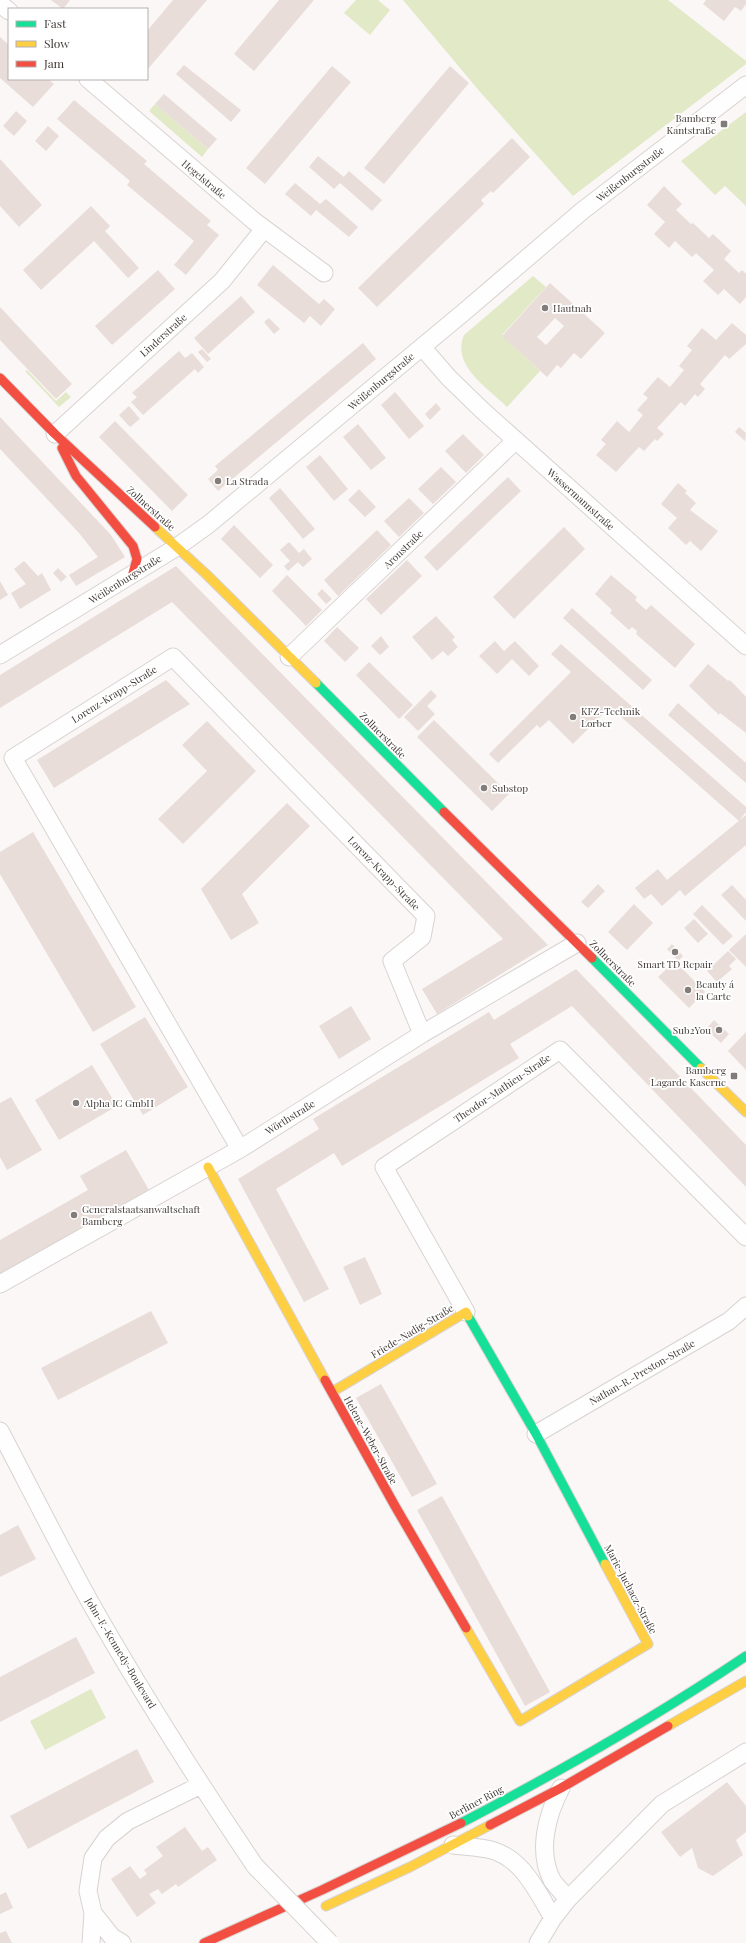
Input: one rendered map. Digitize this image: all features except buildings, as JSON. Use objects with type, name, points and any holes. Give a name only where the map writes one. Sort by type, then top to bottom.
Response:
[{"type":"street","points":[[0,4],[8,10]]},
{"type":"street","name":"Hegelstraße","points":[[89,80],[264,229],[324,273]]},
{"type":"street","name":"Weißenburgstraße","points":[[0,655],[177,547],[209,524],[422,347],[582,211],[746,85]]},
{"type":"street","name":"Linderstraße","points":[[55,434],[222,281],[264,229]]},
{"type":"street","name":"Wassermannstraße","points":[[422,347],[449,378],[516,440],[746,646]]},
{"type":"street","name":"Zollnerstraße","points":[[0,378],[55,434],[177,547],[289,657],[746,1112]]},
{"type":"street","points":[[55,434],[76,476],[134,546],[137,559],[133,573]]},
{"type":"street","name":"Aronstraße","points":[[289,657],[516,440]]},
{"type":"street","name":"Lorenz-Krapp-Straße","points":[[240,1149],[14,758],[174,657],[426,916],[422,937],[392,961],[422,1034]]},
{"type":"street","name":"Wörthstraße","points":[[0,1284],[208,1168],[422,1034],[577,943]]},
{"type":"street","name":"Theodor-Mathieu-Straße","points":[[466,1312],[384,1167],[560,1050],[746,1237]]},
{"type":"street","name":"Helene-Weber-Straße","points":[[208,1168],[395,1506],[520,1721]]},
{"type":"street","name":"Nathan-R.-Preston-Straße","points":[[536,1434],[729,1321],[746,1306]]},
{"type":"street","name":"Friede-Nadig-Straße","points":[[332,1392],[466,1312],[536,1434]]},
{"type":"street","name":"John-F.-Kennedy-Boulevard","points":[[0,1431],[91,1603],[201,1785],[255,1866],[330,1943]]},
{"type":"street","name":"Marie-Juchacz-Straße","points":[[520,1721],[648,1644],[536,1434]]},
{"type":"street","name":"Berliner Ring","points":[[204,1943],[316,1894],[488,1809],[579,1760],[667,1708],[746,1656]]},
{"type":"street","points":[[296,1920],[410,1867],[561,1788],[746,1681]]},
{"type":"street","points":[[538,1943],[553,1918],[568,1899],[662,1804],[746,1752]]},
{"type":"street","points":[[91,1943],[93,1913],[88,1891],[93,1858],[107,1838],[128,1821],[201,1785]]},
{"type":"street","points":[[561,1788],[550,1815],[544,1844],[546,1862],[553,1880],[568,1899]]},
{"type":"street","points":[[453,1845],[488,1849],[510,1858],[525,1872],[553,1918]]},
{"type":"street","points":[[93,1913],[112,1937],[122,1943]]},
{"type":"green space","points":[[356,0],[378,0],[390,10],[370,35],[344,13]]},
{"type":"green space","points":[[403,0],[668,0],[746,61],[746,64],[573,196],[481,93]]},
{"type":"green space","points":[[155,104],[208,149],[202,157],[149,111]]},
{"type":"green space","points":[[746,112],[746,206],[725,186],[715,195],[681,161]]},
{"type":"green space","points":[[533,276],[546,287],[502,335],[540,371],[507,407],[474,376],[463,357],[461,346],[464,335]]},
{"type":"green space","points":[[27,370],[56,401],[66,392],[71,397],[59,407],[25,371]]},
{"type":"green space","points":[[91,1689],[106,1718],[45,1750],[30,1721]]},
{"type":"traffic: fast","points":[[316,683],[444,812]]},
{"type":"traffic: fast","points":[[592,958],[701,1068]]},
{"type":"traffic: fast","points":[[468,1316],[536,1434],[605,1564]]},
{"type":"traffic: fast","points":[[461,1823],[606,1744],[746,1656]]},
{"type":"traffic: slow","points":[[155,527],[207,575],[316,683]]},
{"type":"traffic: slow","points":[[701,1068],[746,1112]]},
{"type":"traffic: slow","points":[[208,1167],[325,1380]]},
{"type":"traffic: slow","points":[[332,1392],[466,1312],[468,1316]]},
{"type":"traffic: slow","points":[[466,1628],[520,1721],[648,1644],[605,1564]]},
{"type":"traffic: slow","points":[[668,1726],[746,1681]]},
{"type":"traffic: slow","points":[[326,1906],[410,1867],[490,1825]]},
{"type":"traffic: jam","points":[[0,378],[55,434],[155,527]]},
{"type":"traffic: jam","points":[[62,448],[76,476],[133,546],[137,559],[133,573]]},
{"type":"traffic: jam","points":[[444,812],[592,958]]},
{"type":"traffic: jam","points":[[325,1380],[395,1506],[466,1628]]},
{"type":"traffic: jam","points":[[490,1825],[561,1788],[668,1726]]},
{"type":"traffic: jam","points":[[204,1943],[322,1890],[461,1823]]},
{"type":"place","name":"Bamberg Kantstraße","points":[[724,124]]},
{"type":"place","name":"Hautnah","points":[[545,308]]},
{"type":"place","name":"La Strada","points":[[218,481]]},
{"type":"place","name":"KFZ-Technik Lorber","points":[[573,717]]},
{"type":"place","name":"Substop","points":[[484,788]]},
{"type":"place","name":"Smart TD Repair","points":[[675,952]]},
{"type":"place","name":"Beauty á la Carte","points":[[688,990]]},
{"type":"place","name":"Sub2You","points":[[719,1030]]},
{"type":"place","name":"Bamberg Lagarde Kaserne","points":[[734,1076]]},
{"type":"place","name":"Alpha IC GmbH","points":[[76,1103]]},
{"type":"place","name":"Generalstaatsanwaltschaft Bamberg","points":[[74,1215]]}]
